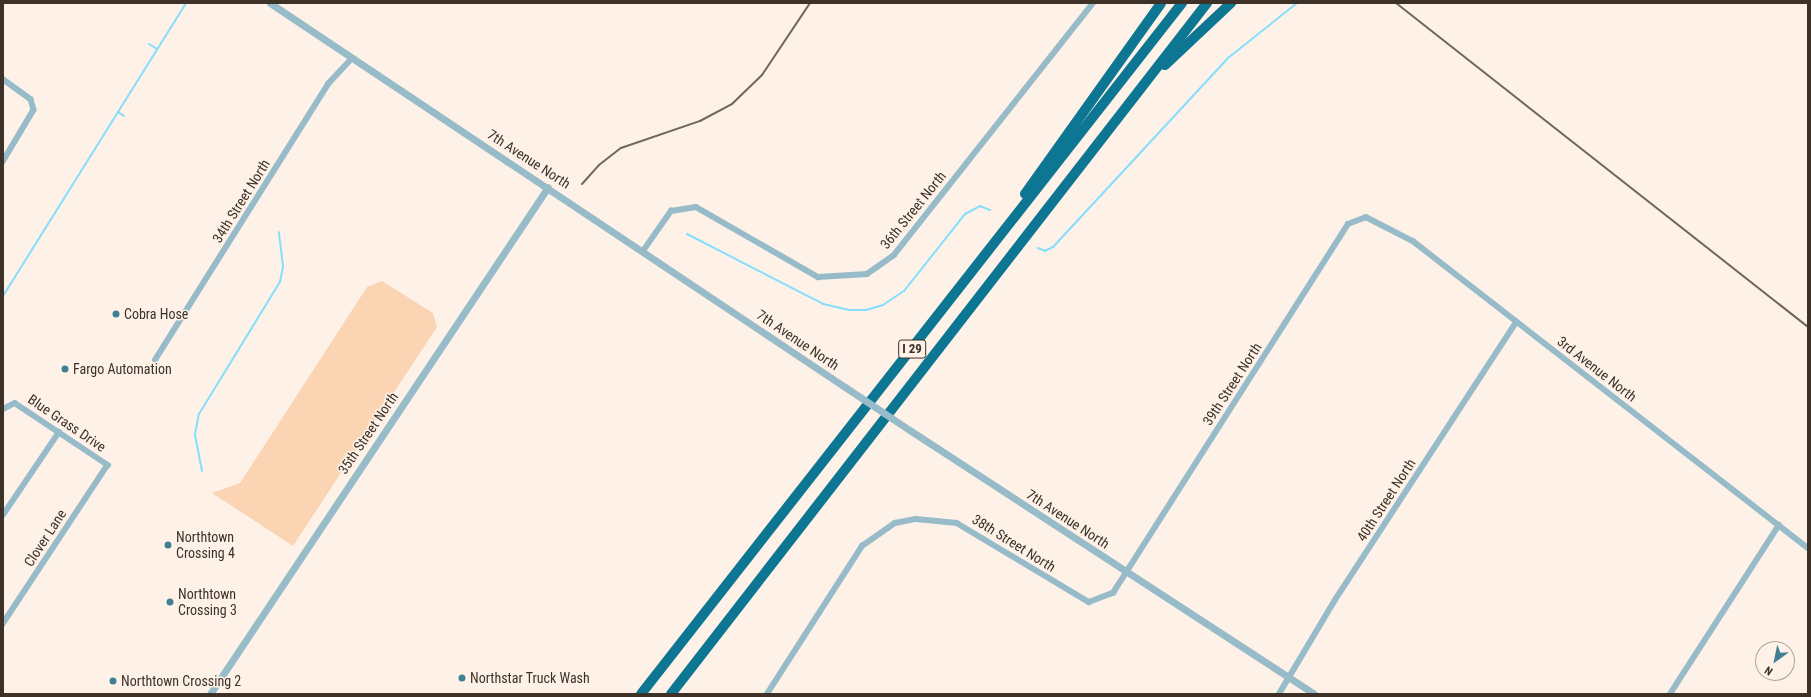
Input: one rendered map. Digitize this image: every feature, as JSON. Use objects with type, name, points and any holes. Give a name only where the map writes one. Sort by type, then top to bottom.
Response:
[{"type":"highway","points":[[991,246],[1033,181],[1161,3]]},
{"type":"highway","name":"I 29","points":[[641,694],[1182,3]]},
{"type":"highway","name":"I 29","points":[[671,694],[1208,3]]},
{"type":"highway","points":[[1139,90],[1231,3]]},
{"type":"highway","points":[[676,694],[698,658]]},
{"type":"street","name":"7th Avenue North","points":[[270,3],[548,186],[845,387],[1127,574],[1314,694]]},
{"type":"street","name":"36th Street North","points":[[643,251],[671,211],[696,207],[818,277],[866,274],[894,255],[1093,3]]},
{"type":"street","name":"34th Street North","points":[[155,360],[328,84],[352,58]]},
{"type":"street","points":[[3,79],[31,99],[33,107],[30,118],[3,162]]},
{"type":"street","name":"35th Street North","points":[[210,694],[548,186]]},
{"type":"street","name":"3rd Avenue North","points":[[1366,217],[1413,241],[1808,548]]},
{"type":"street","name":"39th Street North","points":[[1127,574],[1348,224],[1366,217]]},
{"type":"street","name":"40th Street North","points":[[1279,694],[1290,678],[1335,600],[1516,322]]},
{"type":"street","name":"Blue Grass Drive","points":[[3,409],[12,404],[108,465]]},
{"type":"street","points":[[3,515],[58,432]]},
{"type":"street","name":"Clover Lane","points":[[3,624],[108,465]]},
{"type":"street","name":"38th Street North","points":[[767,694],[862,546],[895,523],[936,519],[971,528],[1089,602],[1113,593],[1127,574]]},
{"type":"street","points":[[1670,694],[1779,525]]},
{"type":"shaded area","points":[[382,281],[433,313],[437,327],[293,546],[212,493],[240,483],[367,287]]},
{"type":"waterway","points":[[3,296],[186,3]]},
{"type":"waterway","points":[[1038,248],[1045,251],[1053,247],[1228,58],[1296,4]]},
{"type":"waterway","points":[[149,44],[157,49]]},
{"type":"waterway","points":[[118,112],[124,116]]},
{"type":"waterway","points":[[687,234],[823,304],[849,310],[866,310],[883,305],[904,291],[965,214],[980,206],[990,210]]},
{"type":"waterway","points":[[202,471],[195,434],[199,414],[280,282],[283,266],[279,232]]},
{"type":"railway","points":[[582,184],[599,165],[621,148],[700,121],[732,104],[762,75],[810,3]]},
{"type":"railway","points":[[1396,3],[1808,327]]},
{"type":"place","name":"Cobra Hose","points":[[116,314]]},
{"type":"place","name":"Fargo Automation","points":[[65,369]]},
{"type":"place","name":"Northtown Crossing 4","points":[[168,545]]},
{"type":"place","name":"Northtown Crossing 3","points":[[170,602]]},
{"type":"place","name":"Northstar Truck Wash","points":[[462,678]]},
{"type":"place","name":"Northtown Crossing 2","points":[[113,681]]}]
